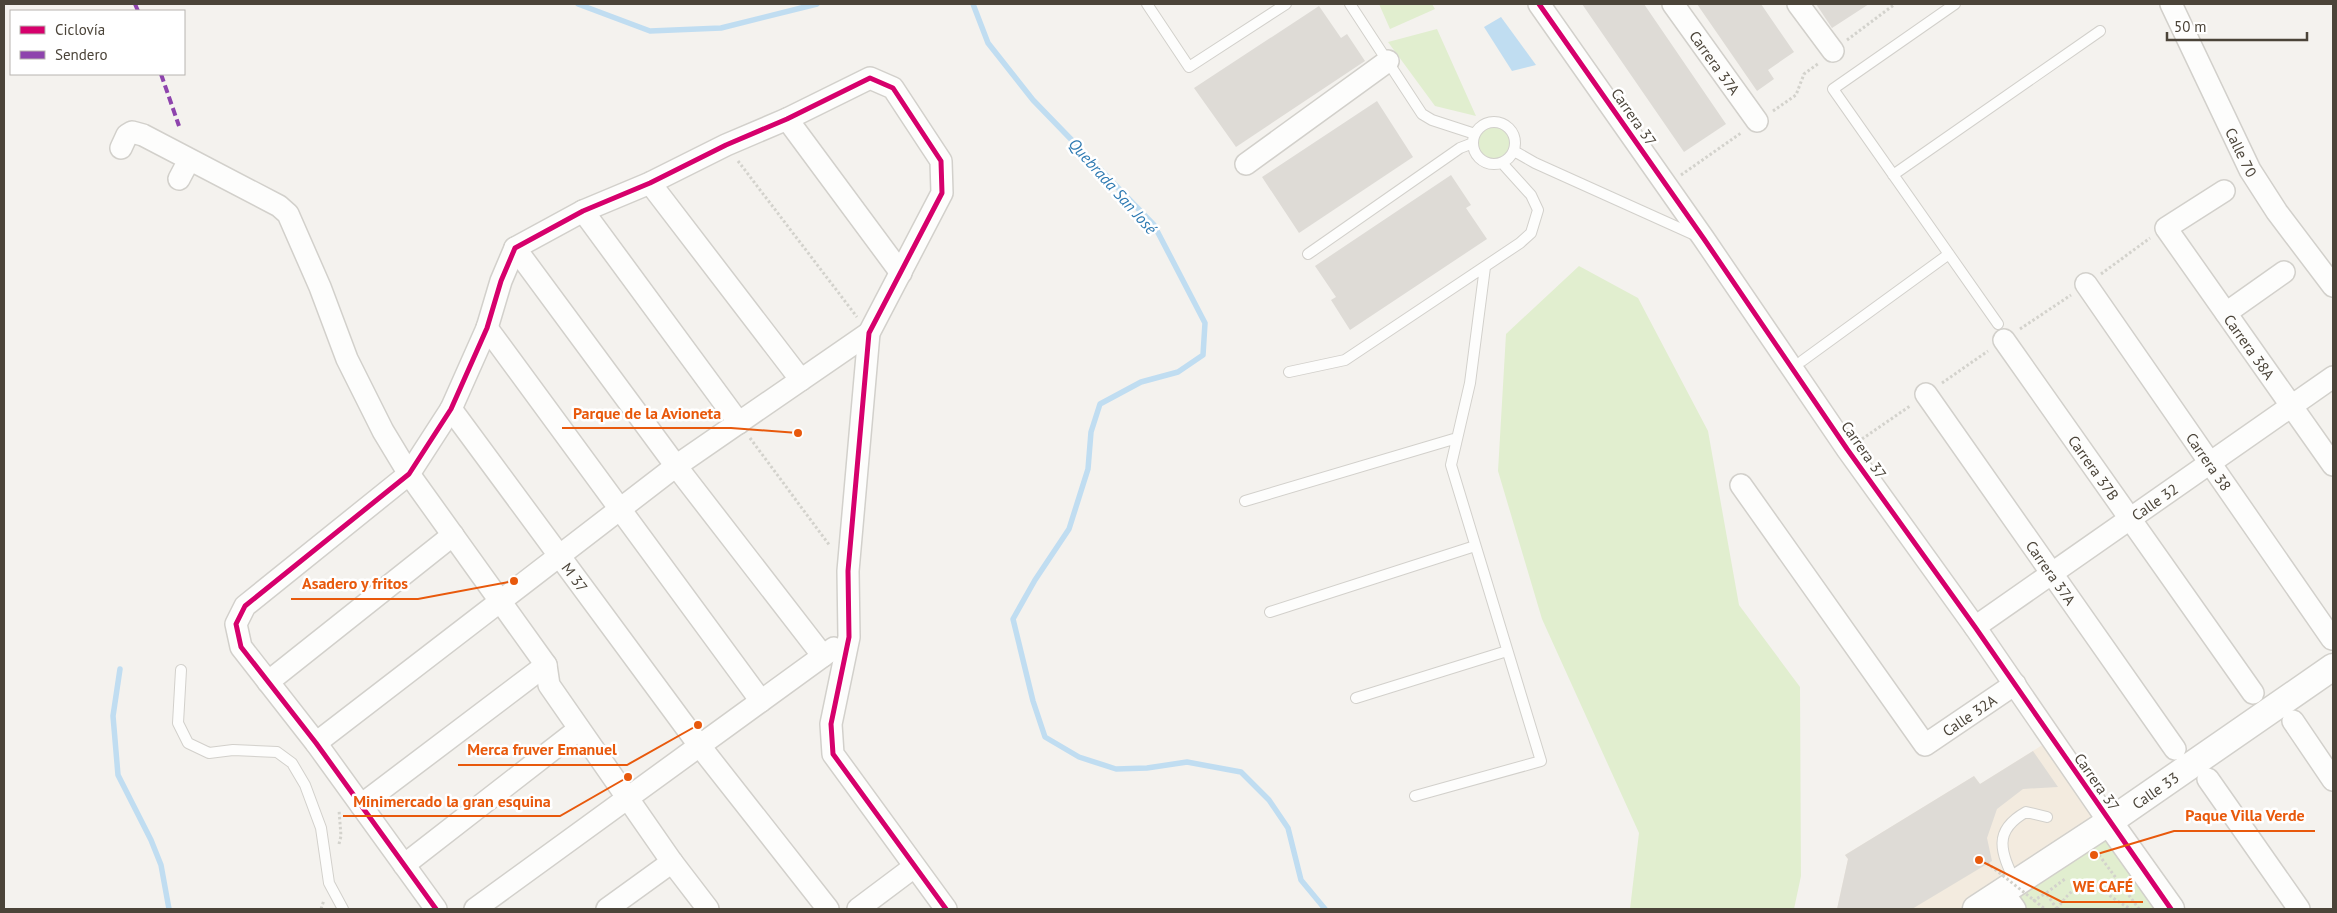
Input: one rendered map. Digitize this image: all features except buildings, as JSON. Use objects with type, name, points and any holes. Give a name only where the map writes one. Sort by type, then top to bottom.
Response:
[{"type":"street","name":"Carrera 37","points":[[1539,4],[1704,239],[1847,449],[1975,626],[2171,909]]},
{"type":"street","name":"Carrera 37A","points":[[1673,4],[1757,121]]},
{"type":"street","points":[[1798,4],[1833,51]]},
{"type":"street","name":"Calle 70","points":[[2171,4],[2250,170],[2277,212],[2333,286]]},
{"type":"street","points":[[1246,164],[1388,61]]},
{"type":"street","points":[[436,909],[316,743],[241,647],[236,624],[245,606],[409,474],[451,409],[487,328],[501,281],[515,248],[583,211],[650,183],[726,145],[787,119],[870,78],[893,88],[941,161],[942,193],[869,333],[848,571],[849,637],[831,724],[834,754],[946,909]]},
{"type":"street","points":[[787,119],[901,273]]},
{"type":"street","points":[[121,148],[127,135],[132,132],[143,135],[279,206],[288,214],[320,287],[348,359],[383,432],[409,474],[546,665],[549,685],[672,862],[708,909]]},
{"type":"street","points":[[179,179],[189,160]]},
{"type":"street","points":[[650,183],[801,380]]},
{"type":"street","name":"Carrera 38A","points":[[2224,191],[2166,228],[2333,465]]},
{"type":"street","points":[[583,211],[739,423]]},
{"type":"street","points":[[515,248],[676,466],[823,656]]},
{"type":"street","points":[[2226,313],[2284,272]]},
{"type":"street","name":"Carrera 38","points":[[2086,284],[2332,639]]},
{"type":"street","points":[[487,328],[761,700]]},
{"type":"street","name":"Carrera 37B","points":[[2001,332],[2253,693]]},
{"type":"street","points":[[316,743],[501,600],[561,557],[676,466],[869,333]]},
{"type":"street","name":"Calle 32","points":[[1975,626],[2333,377]]},
{"type":"street","name":"Carrera 37A","points":[[1926,394],[2175,749]]},
{"type":"street","name":"M 37","points":[[451,409],[699,745],[828,909]]},
{"type":"street","name":"Calle 32A","points":[[1741,485],[1925,745],[2015,684]]},
{"type":"street","points":[[268,682],[453,535]]},
{"type":"street","points":[[475,909],[849,637]]},
{"type":"street","points":[[361,805],[546,665]]},
{"type":"street","name":"Calle 33","points":[[1976,909],[2011,894],[2109,822],[2333,667]]},
{"type":"street","points":[[2293,721],[2333,780]]},
{"type":"street","points":[[404,865],[579,729]]},
{"type":"street","points":[[2208,779],[2299,909]]},
{"type":"street","points":[[607,909],[672,862]]},
{"type":"street","points":[[858,909],[914,867]]},
{"type":"lane","points":[[1147,4],[1189,67],[1280,5]]},
{"type":"lane","points":[[1350,4],[1422,114],[1474,139]]},
{"type":"lane","points":[[1955,4],[1833,89],[1949,254],[2001,332]]},
{"type":"lane","points":[[1893,175],[2100,31]]},
{"type":"lane","points":[[1308,254],[1474,139],[1486,124],[1492,122],[1502,123],[1511,130],[1515,140],[1514,151],[1502,163],[1486,162],[1475,151],[1474,139]]},
{"type":"lane","points":[[1514,151],[1535,163],[1704,239]]},
{"type":"lane","points":[[1289,372],[1303,371],[1346,360],[1485,267],[1531,233],[1538,210],[1531,194],[1502,163]]},
{"type":"lane","points":[[1802,361],[1949,254]]},
{"type":"lane","points":[[1415,796],[1541,761],[1451,466],[1470,383],[1485,267]]},
{"type":"lane","points":[[1245,501],[1457,438]]},
{"type":"lane","points":[[1270,612],[1475,546]]},
{"type":"lane","points":[[1356,698],[1508,651]]},
{"type":"lane","points":[[181,670],[178,723],[188,743],[209,753],[232,750],[277,752],[292,763],[305,785],[321,828],[329,883],[343,909]]},
{"type":"lane","points":[[2011,894],[2001,838],[2011,820],[2026,812],[2046,817]]},
{"type":"path","points":[[1666,185],[1796,95],[1804,74],[1896,4]]},
{"type":"path","points":[[726,145],[869,333]]},
{"type":"path","points":[[739,423],[848,571]]},
{"type":"path","points":[[2099,855],[2139,909]]},
{"type":"path","points":[[1987,863],[2045,909]]},
{"type":"path","points":[[2046,893],[2057,909],[2078,886],[2096,885],[2131,909]]},
{"type":"shaded area","points":[[2052,739],[2109,822],[1976,909],[1837,909],[1848,859],[1845,855],[1974,776],[1980,784]]},
{"type":"green space","points":[[1379,4],[1432,4],[1435,9],[1390,29]]},
{"type":"green space","points":[[1437,29],[1476,116],[1435,106],[1388,42]]},
{"type":"green space","points":[[1494,122],[1509,128],[1515,143],[1509,158],[1494,164],[1479,158],[1473,143],[1479,128]]},
{"type":"green space","points":[[1579,266],[1638,298],[1708,431],[1739,605],[1800,687],[1801,876],[1794,909],[1630,909],[1639,833],[1542,619],[1498,471],[1506,334]]},
{"type":"green space","points":[[2109,822],[2171,909],[2015,909],[2015,882]]},
{"type":"water","points":[[1501,17],[1536,65],[1512,71],[1484,27]]},
{"type":"waterway","name":"Quebrada San José","points":[[578,4],[650,31],[721,28],[817,4]]},
{"type":"waterway","name":"Quebrada San José","points":[[973,4],[988,43],[1033,100],[1154,225],[1205,323],[1203,355],[1178,372],[1141,382],[1100,404],[1091,432],[1088,469],[1069,529],[1035,580],[1013,619],[1033,701],[1045,737],[1079,757],[1116,769],[1147,768],[1187,762],[1241,772],[1269,800],[1288,828],[1301,880],[1325,909]]},
{"type":"waterway","points":[[120,669],[113,716],[118,775],[151,840],[161,865],[169,909]]},
{"type":"marked path","points":[[135,4],[138,10]]},
{"type":"marked path","points":[[161,75],[179,126]]},
{"type":"cycle path","points":[[1539,4],[1704,239],[1847,449],[1975,627],[2171,909]]},
{"type":"cycle path","points":[[436,909],[316,743],[241,647],[236,624],[245,606],[409,474],[451,409],[487,328],[501,281],[515,248],[583,211],[650,183],[726,145],[787,119],[870,78],[893,88],[941,161],[942,193],[869,333],[848,571],[849,637],[831,724],[833,754],[946,909]]},
{"type":"place","name":"Parque de la Avioneta","points":[[798,433]]},
{"type":"place","name":"Asadero y fritos","points":[[514,581]]},
{"type":"place","name":"Merca fruver Emanuel","points":[[698,725]]},
{"type":"place","name":"Minimercado la gran esquina","points":[[628,777]]},
{"type":"place","name":"Paque Villa Verde","points":[[2094,855]]},
{"type":"place","name":"WE CAFÉ","points":[[1979,860]]}]
